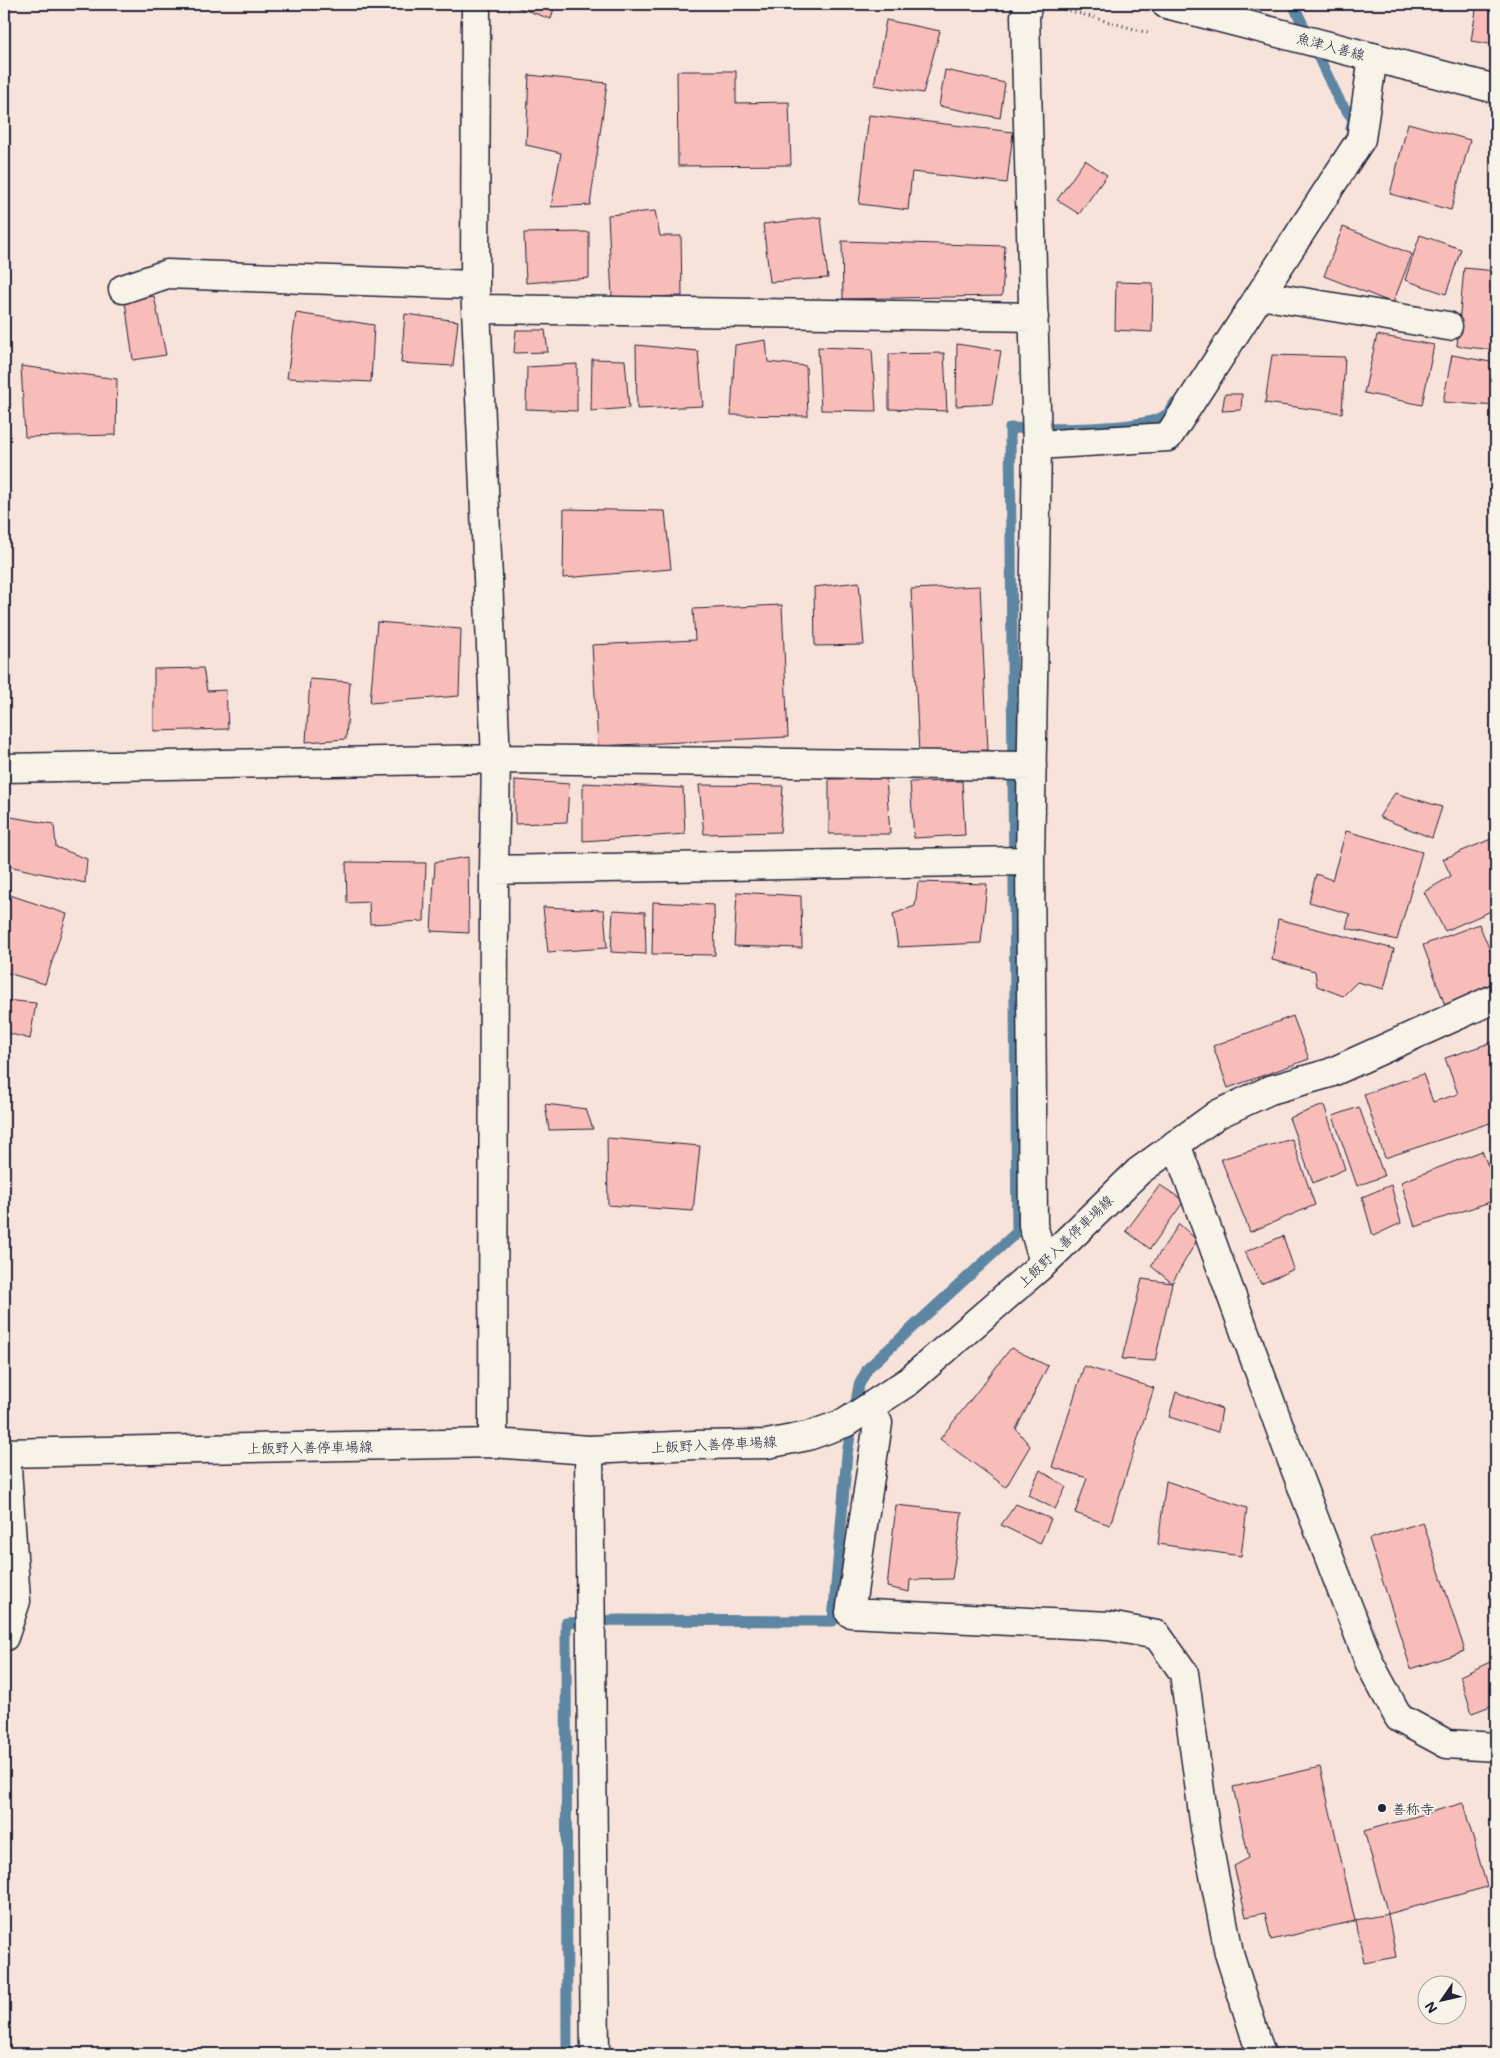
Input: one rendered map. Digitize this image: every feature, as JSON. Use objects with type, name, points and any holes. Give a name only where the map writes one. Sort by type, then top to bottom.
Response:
[{"type":"street","points":[[476,4],[476,297],[496,759],[494,870],[493,1443]]},
{"type":"street","points":[[1028,4],[1025,16],[1038,445],[1030,861],[1033,1224],[1044,1263]]},
{"type":"street","name":"魚津入善線","points":[[1166,4],[1496,89]]},
{"type":"street","points":[[1038,445],[1168,437],[1361,139],[1373,57]]},
{"type":"street","points":[[123,289],[167,274],[476,297],[1034,317]]},
{"type":"street","points":[[1260,295],[1448,326]]},
{"type":"street","points":[[4,768],[496,759],[1032,766]]},
{"type":"street","points":[[494,870],[1030,861]]},
{"type":"street","name":"上飯野入善停車場線","points":[[5,1453],[493,1443],[589,1450],[767,1444],[808,1436],[844,1422],[909,1381],[1044,1263],[1139,1171],[1218,1114],[1270,1090],[1330,1072],[1496,998]]},
{"type":"street","points":[[1176,1144],[1288,1450],[1370,1664],[1399,1718],[1447,1744],[1496,1747]]},
{"type":"street","points":[[869,1408],[878,1423],[850,1613],[1109,1626],[1157,1635],[1184,1673],[1205,1828],[1229,1953],[1261,2054]]},
{"type":"street","points":[[589,1450],[595,2054]]},
{"type":"street","points":[[4,1637],[16,1601],[5,1453]]},
{"type":"building","points":[[508,4],[555,4],[551,19]]},
{"type":"building","points":[[1477,4],[1496,4],[1496,45],[1471,41]]},
{"type":"building","points":[[886,20],[940,31],[923,93],[874,85]]},
{"type":"building","points":[[945,70],[1005,83],[1000,118],[939,106]]},
{"type":"building","points":[[677,71],[736,71],[736,103],[789,102],[791,165],[678,166]]},
{"type":"building","points":[[529,75],[607,83],[590,205],[551,207],[561,153],[526,145]]},
{"type":"building","points":[[869,115],[1013,132],[1007,183],[912,172],[908,210],[859,204]]},
{"type":"building","points":[[1408,123],[1470,140],[1451,210],[1390,194]]},
{"type":"building","points":[[1085,160],[1107,175],[1079,214],[1057,200]]},
{"type":"building","points":[[655,211],[660,236],[681,236],[682,296],[612,298],[608,215]]},
{"type":"building","points":[[821,217],[828,278],[770,282],[763,224]]},
{"type":"building","points":[[1343,227],[1412,254],[1393,303],[1324,276]]},
{"type":"building","points":[[589,232],[589,278],[526,283],[524,233]]},
{"type":"building","points":[[1420,235],[1461,249],[1446,294],[1405,280]]},
{"type":"building","points":[[842,241],[1005,246],[1002,296],[843,299]]},
{"type":"building","points":[[1464,268],[1496,271],[1495,350],[1457,346]]},
{"type":"building","points":[[1116,282],[1153,283],[1152,332],[1115,330]]},
{"type":"building","points":[[154,296],[166,355],[133,360],[125,301]]},
{"type":"building","points":[[296,313],[374,325],[371,382],[287,378]]},
{"type":"building","points":[[405,314],[458,321],[453,366],[401,363]]},
{"type":"building","points":[[516,330],[545,330],[548,352],[514,353]]},
{"type":"building","points":[[1377,335],[1434,345],[1422,405],[1364,393]]},
{"type":"building","points":[[766,340],[768,362],[806,366],[808,416],[731,415],[735,345]]},
{"type":"building","points":[[4,342],[7,343],[4,357]]},
{"type":"building","points":[[957,344],[1001,351],[992,404],[956,406]]},
{"type":"building","points":[[636,345],[698,351],[703,406],[637,409]]},
{"type":"building","points":[[818,347],[872,349],[876,411],[821,410]]},
{"type":"building","points":[[944,353],[947,411],[889,409],[889,354]]},
{"type":"building","points":[[1272,355],[1345,357],[1342,413],[1265,403]]},
{"type":"building","points":[[1452,355],[1496,363],[1496,406],[1443,402]]},
{"type":"building","points":[[592,359],[625,360],[629,408],[591,411]]},
{"type":"building","points":[[577,364],[577,411],[526,409],[527,367]]},
{"type":"building","points":[[21,366],[117,379],[116,435],[25,437]]},
{"type":"building","points":[[1225,394],[1242,394],[1241,410],[1222,411]]},
{"type":"building","points":[[564,509],[665,511],[671,569],[563,578]]},
{"type":"building","points":[[859,582],[864,645],[815,646],[814,587]]},
{"type":"building","points":[[980,586],[988,750],[919,753],[911,589]]},
{"type":"building","points":[[782,605],[788,737],[598,746],[592,645],[695,640],[693,609]]},
{"type":"building","points":[[377,622],[461,629],[459,696],[370,703]]},
{"type":"building","points":[[203,668],[207,691],[226,690],[228,729],[154,731],[154,669]]},
{"type":"building","points":[[310,679],[350,682],[346,739],[306,742]]},
{"type":"building","points":[[886,778],[890,834],[829,834],[829,779]]},
{"type":"building","points":[[515,780],[569,784],[567,822],[515,824]]},
{"type":"building","points":[[962,781],[965,835],[914,838],[910,782]]},
{"type":"building","points":[[583,783],[683,788],[685,834],[583,841]]},
{"type":"building","points":[[699,785],[783,786],[780,832],[704,834]]},
{"type":"building","points":[[1395,793],[1442,807],[1432,838],[1379,817]]},
{"type":"building","points":[[4,816],[54,824],[56,847],[87,859],[85,883],[4,865]]},
{"type":"building","points":[[1346,831],[1422,852],[1397,940],[1346,928],[1350,914],[1309,902],[1316,874],[1332,880]]},
{"type":"building","points":[[1496,837],[1496,909],[1445,931],[1424,892],[1451,876],[1443,859]]},
{"type":"building","points":[[468,857],[469,933],[431,931],[435,862]]},
{"type":"building","points":[[346,862],[426,863],[424,921],[370,924],[369,902],[347,903]]},
{"type":"building","points":[[918,882],[987,884],[981,943],[898,947],[893,914],[915,906]]},
{"type":"building","points":[[737,892],[801,896],[802,948],[734,946]]},
{"type":"building","points":[[4,893],[67,914],[45,984],[4,972]]},
{"type":"building","points":[[653,902],[714,905],[715,955],[652,954]]},
{"type":"building","points":[[543,907],[604,910],[607,948],[548,952]]},
{"type":"building","points":[[613,910],[645,912],[646,954],[611,952]]},
{"type":"building","points":[[1278,919],[1394,949],[1384,989],[1357,982],[1343,996],[1317,986],[1315,971],[1272,960]]},
{"type":"building","points":[[1479,924],[1496,965],[1496,984],[1446,1008],[1423,945]]},
{"type":"building","points":[[4,1000],[36,1003],[30,1039],[4,1032]]},
{"type":"building","points":[[1293,1016],[1309,1059],[1228,1088],[1213,1046]]},
{"type":"building","points":[[1496,1041],[1496,1121],[1385,1158],[1364,1094],[1423,1074],[1433,1102],[1458,1094],[1445,1058]]},
{"type":"building","points":[[545,1104],[586,1109],[593,1129],[549,1130]]},
{"type":"building","points":[[1324,1105],[1345,1169],[1313,1183],[1289,1118]]},
{"type":"building","points":[[1359,1107],[1384,1176],[1357,1186],[1333,1116]]},
{"type":"building","points":[[607,1138],[700,1146],[693,1211],[608,1205]]},
{"type":"building","points":[[1292,1139],[1315,1205],[1250,1232],[1221,1159]]},
{"type":"building","points":[[1482,1151],[1496,1186],[1496,1200],[1415,1227],[1401,1182]]},
{"type":"building","points":[[1160,1185],[1184,1201],[1150,1249],[1126,1231]]},
{"type":"building","points":[[1391,1185],[1401,1223],[1373,1236],[1362,1197]]},
{"type":"building","points":[[1179,1224],[1197,1240],[1172,1283],[1151,1266]]},
{"type":"building","points":[[1283,1236],[1294,1269],[1261,1284],[1245,1252]]},
{"type":"building","points":[[1142,1279],[1172,1283],[1155,1361],[1122,1359]]},
{"type":"building","points":[[1011,1348],[1048,1366],[1016,1429],[1030,1446],[1006,1487],[940,1439]]},
{"type":"building","points":[[1084,1366],[1154,1388],[1110,1525],[1075,1513],[1087,1478],[1052,1467]]},
{"type":"building","points":[[1176,1392],[1222,1409],[1218,1432],[1169,1417]]},
{"type":"building","points":[[1040,1470],[1066,1487],[1055,1509],[1028,1495]]},
{"type":"building","points":[[1166,1481],[1247,1508],[1241,1556],[1158,1544]]},
{"type":"building","points":[[1016,1504],[1051,1519],[1040,1544],[1001,1525]]},
{"type":"building","points":[[896,1505],[962,1512],[952,1579],[910,1580],[909,1592],[887,1587]]},
{"type":"building","points":[[1423,1522],[1465,1651],[1411,1669],[1369,1539]]},
{"type":"building","points":[[1490,1662],[1496,1679],[1496,1704],[1472,1713],[1460,1676]]},
{"type":"building","points":[[1320,1767],[1355,1921],[1271,1940],[1265,1913],[1246,1917],[1234,1866],[1249,1858],[1233,1787]]},
{"type":"building","points":[[1463,1803],[1487,1887],[1388,1914],[1364,1831]]},
{"type":"building","points":[[1388,1914],[1396,1957],[1364,1963],[1356,1920]]},
{"type":"waterway","points":[[1293,4],[1340,102],[1353,119],[1351,129]]},
{"type":"waterway","points":[[567,2054],[566,1623],[616,1620],[833,1621],[847,1454],[859,1385],[868,1368],[1017,1232],[1010,428],[1091,428],[1137,424],[1166,415],[1175,403]]},
{"type":"place","name":"善称寺","points":[[1382,1808]]}]
